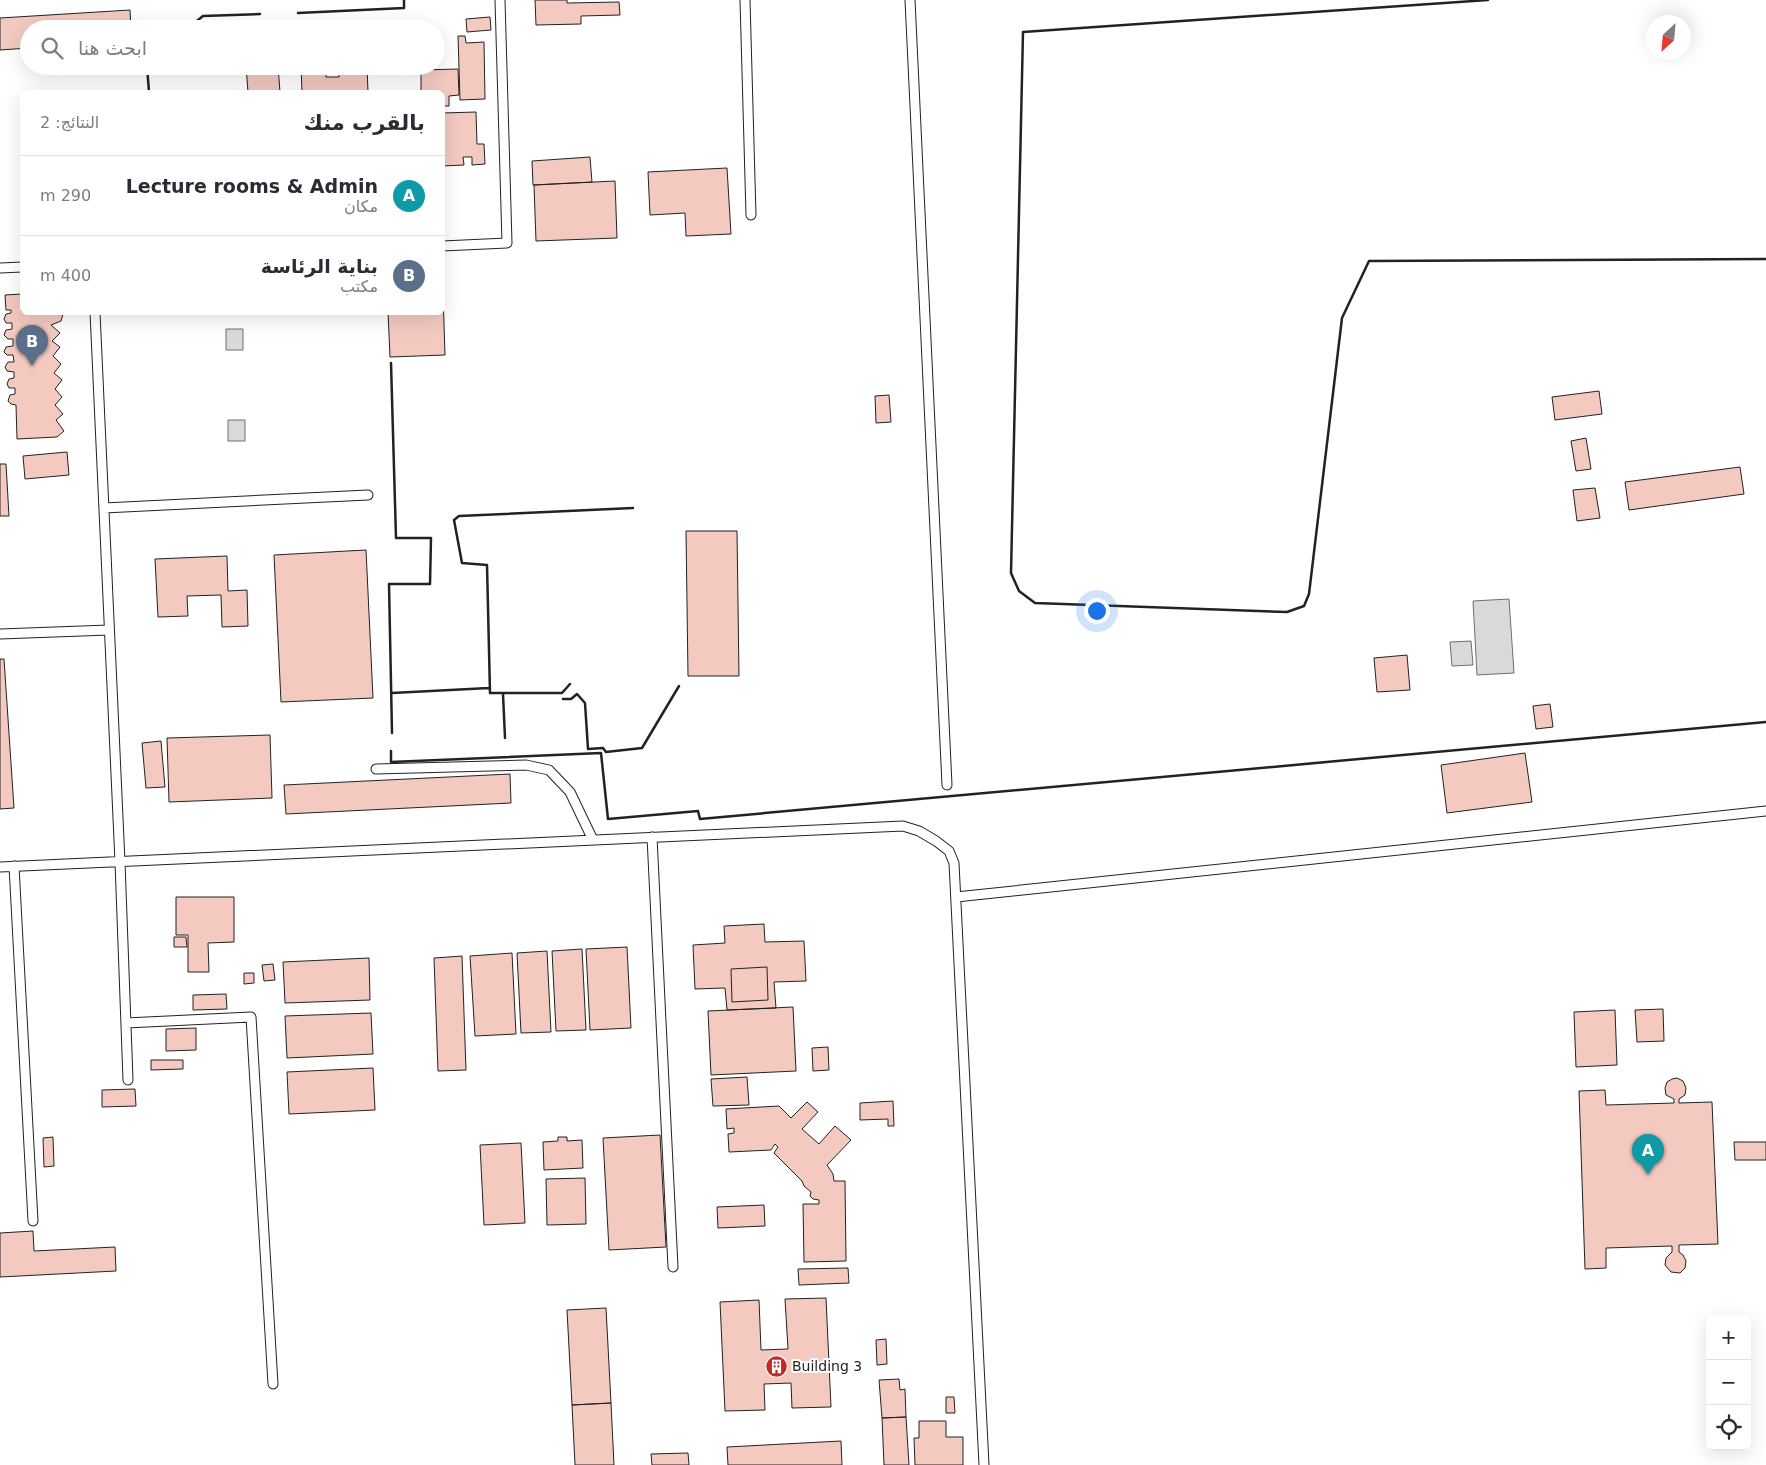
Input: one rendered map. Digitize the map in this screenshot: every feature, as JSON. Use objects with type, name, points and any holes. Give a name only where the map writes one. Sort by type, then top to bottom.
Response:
[{"type":"lane","points":[[445,246],[507,243],[500,0]]},
{"type":"lane","points":[[745,0],[751,215]]},
{"type":"lane","points":[[910,0],[947,785]]},
{"type":"lane","points":[[0,268],[20,267]]},
{"type":"lane","points":[[95,315],[128,1080]]},
{"type":"lane","points":[[104,508],[368,495]]},
{"type":"lane","points":[[0,634],[109,630]]},
{"type":"lane","points":[[376,769],[526,765],[549,770],[570,792],[593,840]]},
{"type":"lane","points":[[956,897],[1766,811]]},
{"type":"lane","points":[[0,867],[903,826],[919,830],[948,852],[954,863],[984,1465]]},
{"type":"lane","points":[[652,837],[673,1267]]},
{"type":"lane","points":[[14,866],[33,1221]]},
{"type":"lane","points":[[126,1023],[251,1017],[273,1384]]},
{"type":"shaded area","points":[[226,329],[243,329],[243,350],[226,350]]},
{"type":"shaded area","points":[[228,420],[245,420],[245,441],[228,441]]},
{"type":"shaded area","points":[[1509,599],[1514,673],[1477,675],[1473,601]]},
{"type":"shaded area","points":[[1471,641],[1473,665],[1452,666],[1450,642]]},
{"type":"building","points":[[535,0],[567,0],[567,3],[619,2],[620,15],[581,16],[581,24],[536,25]]},
{"type":"building","points":[[130,10],[131,20],[20,20],[20,49],[0,50],[0,18]]},
{"type":"building","points":[[490,17],[491,30],[467,32],[466,19]]},
{"type":"building","points":[[458,36],[465,36],[466,43],[484,42],[485,99],[460,100]]},
{"type":"building","points":[[445,69],[458,69],[459,95],[449,96],[449,106],[445,106],[445,90],[421,90],[421,75],[445,75]]},
{"type":"building","points":[[247,75],[279,75],[280,90],[248,90]]},
{"type":"building","points":[[301,75],[339,77],[339,75],[367,75],[368,90],[302,90]]},
{"type":"building","points":[[476,112],[477,144],[484,144],[485,164],[472,165],[472,157],[463,157],[464,165],[445,166],[445,113]]},
{"type":"building","points":[[590,157],[592,182],[533,185],[532,161]]},
{"type":"building","points":[[727,168],[731,234],[686,236],[685,213],[650,215],[648,172]]},
{"type":"building","points":[[615,181],[617,238],[536,241],[534,185]]},
{"type":"building","points":[[20,294],[20,315],[63,315],[61,321],[51,325],[60,333],[52,341],[60,347],[53,356],[61,364],[54,373],[62,380],[55,389],[62,397],[55,405],[63,414],[56,420],[64,431],[57,437],[17,439],[16,405],[8,401],[10,395],[15,394],[15,388],[9,388],[7,384],[9,379],[14,378],[14,372],[7,371],[5,367],[8,362],[14,362],[13,355],[7,355],[4,352],[6,347],[13,346],[13,339],[8,339],[4,335],[6,330],[12,329],[12,323],[6,323],[4,319],[6,314],[11,313],[11,310],[6,310],[5,295]]},
{"type":"building","points":[[388,315],[444,315],[445,355],[390,357]]},
{"type":"building","points":[[1599,391],[1602,414],[1555,420],[1552,397]]},
{"type":"building","points":[[889,395],[891,422],[876,423],[875,396]]},
{"type":"building","points":[[1586,438],[1591,469],[1576,471],[1571,441]]},
{"type":"building","points":[[67,452],[69,475],[25,479],[23,456]]},
{"type":"building","points":[[0,464],[6,464],[9,516],[0,516]]},
{"type":"building","points":[[1740,467],[1744,494],[1629,510],[1625,482]]},
{"type":"building","points":[[1595,488],[1600,518],[1577,521],[1573,490]]},
{"type":"building","points":[[686,531],[737,531],[739,676],[688,676]]},
{"type":"building","points":[[366,550],[373,698],[281,702],[274,555]]},
{"type":"building","points":[[227,556],[228,591],[247,590],[248,626],[222,627],[221,595],[187,596],[188,616],[158,617],[155,559]]},
{"type":"building","points":[[1407,655],[1410,690],[1377,692],[1374,658]]},
{"type":"building","points":[[0,659],[4,659],[14,808],[0,809]]},
{"type":"building","points":[[1550,704],[1553,727],[1536,729],[1533,706]]},
{"type":"building","points":[[270,735],[272,798],[169,802],[167,738]]},
{"type":"building","points":[[161,741],[165,787],[146,788],[142,743]]},
{"type":"building","points":[[1525,753],[1532,802],[1447,813],[1441,765]]},
{"type":"building","points":[[510,774],[511,803],[286,814],[284,785]]},
{"type":"building","points":[[176,897],[234,897],[234,942],[208,943],[209,972],[188,972],[188,935],[176,935]]},
{"type":"building","points":[[764,924],[765,942],[804,941],[806,981],[774,982],[776,1008],[727,1010],[725,988],[695,989],[693,945],[725,943],[724,926]]},
{"type":"building","points":[[174,937],[186,937],[187,947],[174,947]]},
{"type":"building","points":[[627,947],[631,1028],[590,1030],[586,949]]},
{"type":"building","points":[[582,949],[586,1030],[556,1031],[552,951]]},
{"type":"building","points":[[547,951],[551,1032],[521,1033],[517,953]]},
{"type":"building","points":[[512,953],[516,1034],[475,1036],[470,956]]},
{"type":"building","points":[[462,956],[466,1070],[438,1071],[434,958]]},
{"type":"building","points":[[369,958],[370,1000],[285,1003],[283,962]]},
{"type":"building","points":[[273,964],[275,980],[264,981],[262,965]]},
{"type":"building","points":[[767,967],[768,1000],[732,1002],[731,969]]},
{"type":"building","points":[[244,973],[254,973],[254,983],[244,984]]},
{"type":"building","points":[[226,994],[227,1009],[193,1010],[193,995]]},
{"type":"building","points":[[793,1007],[796,1071],[711,1075],[708,1011]]},
{"type":"building","points":[[1663,1009],[1664,1041],[1637,1042],[1635,1010]]},
{"type":"building","points":[[1615,1010],[1617,1065],[1576,1067],[1574,1012]]},
{"type":"building","points":[[371,1013],[373,1054],[287,1058],[285,1016]]},
{"type":"building","points":[[196,1028],[196,1050],[166,1051],[166,1029]]},
{"type":"building","points":[[828,1047],[829,1070],[813,1071],[812,1048]]},
{"type":"building","points":[[151,1060],[183,1060],[183,1069],[151,1070]]},
{"type":"building","points":[[373,1068],[375,1110],[289,1114],[287,1072]]},
{"type":"building","points":[[747,1077],[749,1105],[713,1106],[711,1079]]},
{"type":"building","points":[[1677,1078],[1683,1081],[1686,1088],[1685,1095],[1679,1099],[1679,1103],[1712,1102],[1718,1244],[1679,1245],[1679,1252],[1686,1261],[1685,1268],[1680,1273],[1671,1272],[1665,1265],[1666,1258],[1672,1252],[1672,1246],[1606,1248],[1606,1268],[1585,1269],[1579,1091],[1605,1090],[1606,1105],[1674,1103],[1674,1099],[1666,1095],[1665,1088],[1667,1082]]},
{"type":"building","points":[[135,1089],[136,1106],[102,1107],[102,1090]]},
{"type":"building","points":[[893,1101],[894,1126],[888,1126],[888,1119],[860,1120],[860,1103]]},
{"type":"building","points":[[807,1102],[818,1112],[802,1129],[819,1144],[835,1126],[851,1140],[827,1165],[833,1174],[834,1181],[845,1181],[846,1261],[804,1262],[803,1204],[819,1204],[819,1200],[813,1199],[810,1196],[811,1192],[804,1186],[802,1181],[774,1153],[778,1147],[775,1144],[771,1150],[729,1152],[728,1134],[734,1133],[734,1128],[727,1129],[726,1109],[779,1106],[791,1118]]},
{"type":"building","points":[[660,1135],[666,1247],[609,1250],[603,1138]]},
{"type":"building","points":[[53,1137],[54,1166],[44,1167],[43,1138]]},
{"type":"building","points":[[558,1137],[567,1137],[567,1141],[582,1140],[583,1168],[544,1170],[543,1142],[558,1141]]},
{"type":"building","points":[[1734,1142],[1766,1142],[1766,1160],[1735,1160]]},
{"type":"building","points":[[521,1143],[525,1223],[484,1225],[480,1145]]},
{"type":"building","points":[[585,1178],[586,1224],[547,1225],[546,1179]]},
{"type":"building","points":[[764,1205],[765,1226],[718,1228],[717,1207]]},
{"type":"building","points":[[33,1231],[34,1251],[115,1247],[116,1271],[0,1277],[0,1233]]},
{"type":"building","points":[[848,1268],[849,1283],[799,1285],[798,1269]]},
{"type":"building","name":"Building 3","points":[[826,1298],[831,1407],[792,1408],[791,1383],[764,1384],[765,1410],[725,1411],[720,1302],[759,1300],[761,1350],[788,1349],[785,1299]]},
{"type":"building","points":[[606,1308],[611,1403],[572,1405],[567,1310]]},
{"type":"building","points":[[886,1339],[887,1364],[877,1365],[876,1340]]},
{"type":"building","points":[[899,1379],[900,1390],[905,1389],[906,1417],[882,1418],[879,1380]]},
{"type":"building","points":[[946,1397],[954,1397],[955,1413],[946,1413]]},
{"type":"building","points":[[611,1403],[614,1465],[575,1465],[572,1405]]},
{"type":"building","points":[[906,1417],[909,1465],[884,1465],[882,1418]]},
{"type":"building","points":[[919,1421],[946,1421],[946,1437],[963,1437],[963,1465],[915,1465],[914,1438],[919,1438]]},
{"type":"building","points":[[841,1441],[842,1465],[728,1465],[727,1447]]},
{"type":"building","points":[[688,1453],[689,1465],[652,1465],[651,1454]]},
{"type":"wall","points":[[298,13],[404,8],[404,0]]},
{"type":"wall","points":[[1488,0],[1023,32],[1011,573],[1019,591],[1035,603],[1287,612],[1304,606],[1309,594],[1342,318],[1369,261],[1766,259]]},
{"type":"wall","points":[[198,20],[203,16],[260,14]]},
{"type":"wall","points":[[148,75],[149,90]]},
{"type":"wall","points":[[391,363],[396,538],[431,538],[430,584],[389,584],[392,733]]},
{"type":"wall","points":[[570,684],[562,693],[490,693],[487,565],[462,563],[454,520],[459,516],[633,508]]},
{"type":"wall","points":[[563,699],[571,699],[577,694],[585,703],[588,749],[603,748],[606,752],[642,748],[679,686]]},
{"type":"wall","points":[[392,693],[489,688]]},
{"type":"wall","points":[[503,694],[505,738]]},
{"type":"wall","points":[[391,751],[391,762],[601,753],[608,819],[698,811],[700,819],[1766,722]]},
{"type":"place","name":"بناية الرئاسة","points":[[32,366]]},
{"type":"place","name":"Lecture rooms & Admin","points":[[1648,1175]]},
{"type":"place","name":"Building 3","points":[[776,1366]]}]
